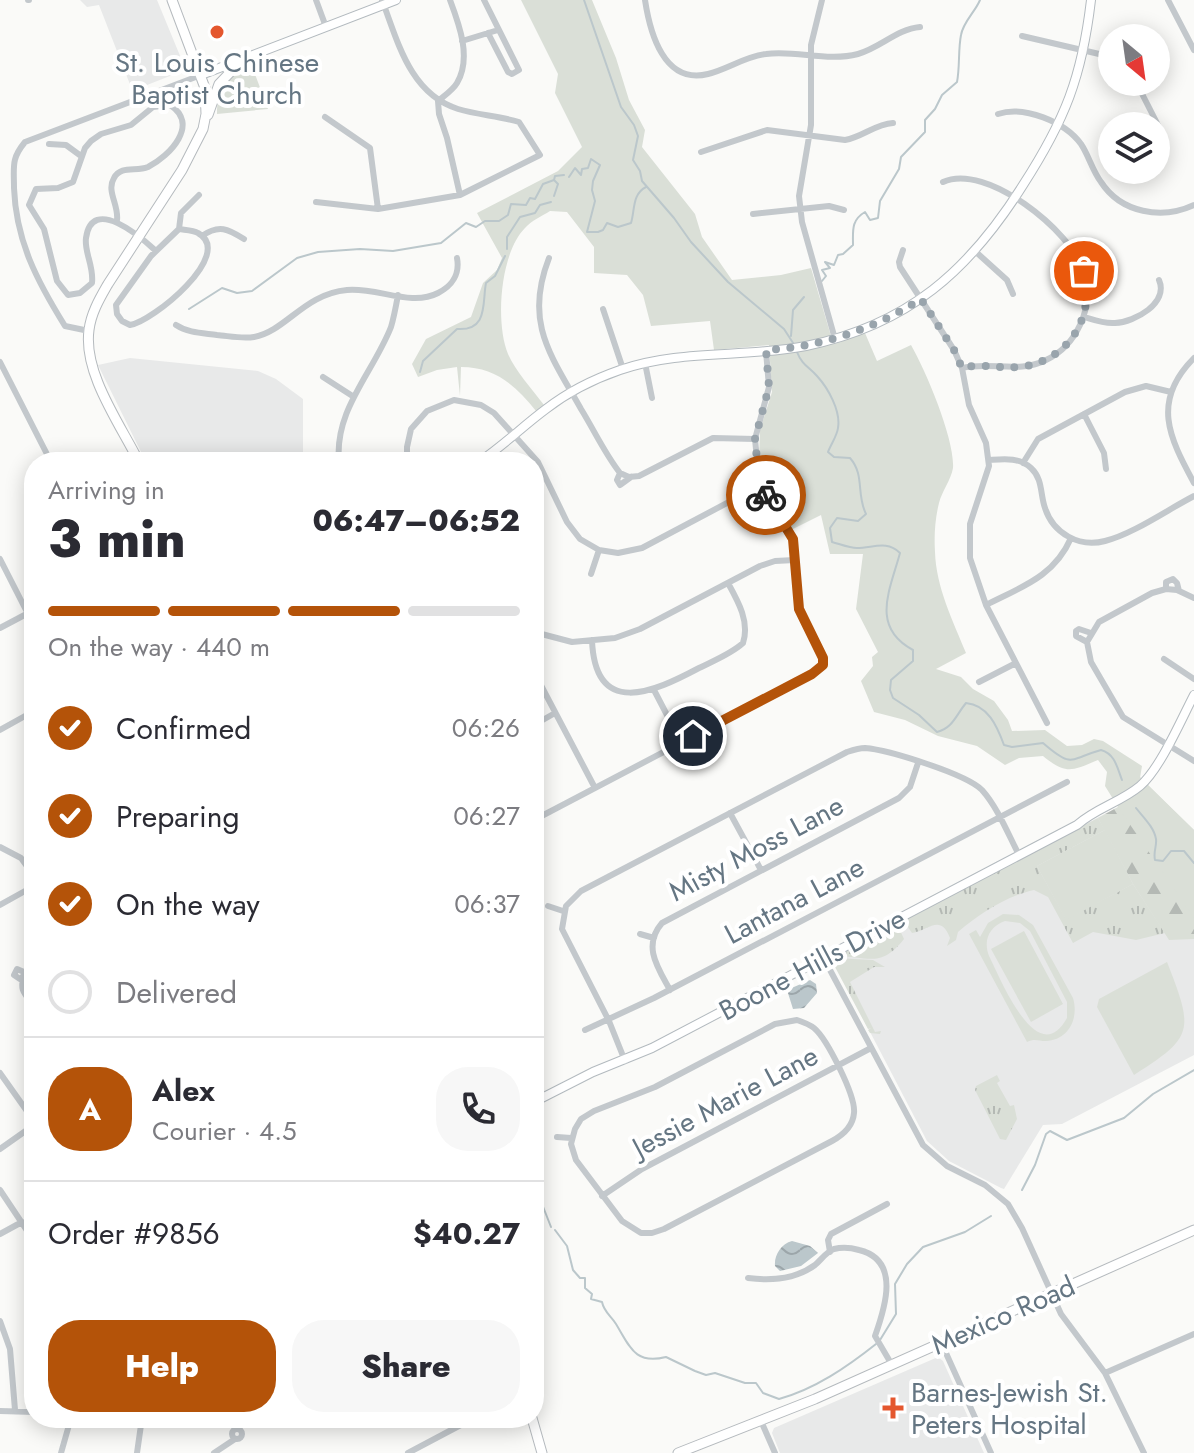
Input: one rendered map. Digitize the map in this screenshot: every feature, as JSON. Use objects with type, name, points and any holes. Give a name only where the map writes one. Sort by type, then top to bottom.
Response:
[{"type":"main road","points":[[134,452],[92,368],[89,331],[98,302],[197,145],[204,122],[206,102],[201,75],[172,0]]},
{"type":"main road","points":[[204,122],[219,84],[242,60]]},
{"type":"main road","name":"Mexico Road","points":[[678,1453],[892,1365],[1194,1230]]},
{"type":"main road","points":[[535,1428],[542,1453]]},
{"type":"street","points":[[316,0],[326,27]]},
{"type":"street","points":[[89,331],[65,326],[27,255],[17,225],[13,158],[25,142],[242,60],[383,2],[396,0]]},
{"type":"street","points":[[438,101],[457,83],[462,65],[460,27],[450,0]]},
{"type":"street","points":[[484,0],[519,70],[512,74],[508,72],[488,33]]},
{"type":"street","points":[[645,0],[660,52],[667,62],[683,73],[707,74],[762,54],[836,57],[861,53],[907,29],[920,27]]},
{"type":"street","points":[[822,0],[810,56],[809,135],[799,186],[799,208],[835,339]]},
{"type":"street","points":[[492,452],[544,410],[572,392],[623,369],[645,363],[806,346],[835,339],[879,322],[921,299],[976,252],[1015,198],[1059,126],[1085,50],[1091,0]]},
{"type":"street","points":[[1168,0],[1194,50]]},
{"type":"street","points":[[316,202],[378,209],[460,195],[540,155],[519,122],[460,110],[438,101],[404,60],[383,2]]},
{"type":"street","points":[[462,41],[498,30]]},
{"type":"street","points":[[1022,36],[1098,53]]},
{"type":"street","points":[[438,101],[460,195]]},
{"type":"street","points":[[64,293],[51,261],[46,233],[29,205],[36,189],[58,188],[73,182],[85,148],[101,134],[131,125],[153,107],[170,105],[182,115],[182,132],[175,147],[152,165],[122,170],[115,175],[110,187],[118,209],[117,220]]},
{"type":"street","points":[[998,114],[1018,111],[1059,126],[1080,143],[1104,187],[1123,203],[1156,213],[1175,212],[1194,205]]},
{"type":"street","points":[[325,117],[370,148],[378,209]]},
{"type":"street","points":[[701,152],[760,130],[851,140],[880,125],[893,123]]},
{"type":"street","points":[[49,144],[66,145],[81,156]]},
{"type":"street","points":[[943,182],[962,178],[992,186],[1015,198],[1075,252],[1086,279],[1084,317],[1076,333],[1062,349],[1038,364],[1013,368],[981,364],[962,368]]},
{"type":"street","points":[[179,229],[202,236],[208,254],[194,277],[148,319],[130,325],[122,321],[116,305],[156,251],[179,229],[181,213],[199,195]]},
{"type":"street","points":[[753,214],[834,205],[844,210]]},
{"type":"street","points":[[52,302],[64,293],[80,293],[92,283],[86,238],[92,224],[105,218],[117,220],[156,251]]},
{"type":"street","points":[[202,236],[211,229],[220,228],[229,229],[244,239]]},
{"type":"street","points":[[903,250],[900,267],[954,350],[962,368],[969,405],[986,443],[989,460],[985,482],[972,514],[969,532],[973,572],[986,605],[1047,723]]},
{"type":"street","points":[[976,252],[1007,280],[1013,294]]},
{"type":"street","points":[[176,325],[186,331],[253,337],[273,329],[303,306],[328,294],[365,289],[423,298],[440,292],[457,275],[457,258]]},
{"type":"street","points":[[549,258],[539,291],[540,327],[547,348],[620,473],[631,477],[646,473],[713,438],[755,439]]},
{"type":"street","points":[[1084,317],[1112,323],[1132,318],[1158,301],[1162,288],[1159,280]]},
{"type":"street","points":[[340,452],[341,425],[390,329],[398,295]]},
{"type":"street","points":[[603,309],[623,369]]},
{"type":"street","points":[[544,815],[812,674],[823,665],[823,658],[799,609],[793,539],[761,485],[756,460],[755,439],[769,387],[766,350]]},
{"type":"street","points":[[1194,358],[1181,372],[1171,392],[1168,411],[1169,428],[1176,448],[1194,483]]},
{"type":"street","points":[[0,362],[46,452]]},
{"type":"street","points":[[645,363],[652,398]]},
{"type":"street","points":[[323,377],[354,397]]},
{"type":"street","points":[[1023,463],[1038,439],[1138,387],[1154,386],[1171,392]]},
{"type":"street","points":[[408,452],[409,437],[427,411],[447,401],[468,400],[494,413],[529,452]]},
{"type":"street","points":[[1084,414],[1104,453],[1106,469]]},
{"type":"street","points":[[989,460],[1011,459],[1023,463],[1038,476],[1049,518],[1071,538],[1092,543],[1107,541],[1194,496]]},
{"type":"street","points":[[544,471],[575,534],[599,550],[618,553],[642,548],[761,485]]},
{"type":"street","points":[[986,605],[1050,571],[1060,560],[1071,538]]},
{"type":"street","points":[[591,574],[599,550]]},
{"type":"street","points":[[0,559],[24,600]]},
{"type":"street","points":[[544,635],[572,642],[609,640],[631,633],[769,562],[795,560]]},
{"type":"street","points":[[592,640],[597,669],[610,687],[625,692],[654,690],[743,643],[746,634],[742,613],[728,583]]},
{"type":"street","points":[[1194,598],[1166,589],[1145,596],[1105,618],[1087,642],[1091,662],[1118,711],[1128,721],[1194,761]]},
{"type":"street","points":[[0,628],[24,616]]},
{"type":"street","points":[[1087,642],[1076,636],[1076,631],[1091,633]]},
{"type":"street","points":[[1164,659],[1194,679]]},
{"type":"street","points":[[979,682],[1016,663]]},
{"type":"street","points":[[654,690],[681,742]]},
{"type":"street","points":[[544,692],[595,788]]},
{"type":"street","name":"Boone Hills Drive","points":[[544,1093],[579,1073],[624,1058],[1018,853],[1074,820],[1086,817],[1143,783],[1194,695]]},
{"type":"street","points":[[544,719],[555,713]]},
{"type":"street","points":[[0,730],[24,717]]},
{"type":"street","points":[[624,1058],[609,1021],[564,934],[563,911],[569,900],[581,891],[730,813],[852,750],[873,750],[960,775],[975,785],[988,798],[1018,853]]},
{"type":"street","name":"Misty Moss Lane","points":[[670,990],[653,958],[654,938],[667,919],[899,798],[910,787],[918,763]]},
{"type":"street","name":"Lantana Lane","points":[[585,1030],[670,990],[1067,782]]},
{"type":"street","points":[[730,813],[761,870]]},
{"type":"street","points":[[0,847],[24,862]]},
{"type":"street","points":[[0,905],[24,892]]},
{"type":"street","points":[[548,906],[563,911]]},
{"type":"street","points":[[640,934],[654,938]]},
{"type":"street","points":[[822,955],[917,1136],[929,1153],[993,1190],[1008,1204],[1067,1322],[1105,1373],[1144,1453]]},
{"type":"street","points":[[20,979],[24,993]]},
{"type":"street","points":[[797,1020],[814,1028],[837,1066],[852,1095],[853,1120],[846,1131],[832,1141],[652,1233],[641,1233],[626,1225],[576,1160],[571,1138],[587,1115],[655,1087],[782,1021],[797,1020]]},
{"type":"street","name":"Jessie Marie Lane","points":[[602,1196],[642,1169],[871,1048]]},
{"type":"street","points":[[0,1073],[24,1108]]},
{"type":"street","points":[[853,1120],[862,1122]]},
{"type":"street","points":[[0,1149],[24,1131]]},
{"type":"street","points":[[557,1137],[571,1138]]},
{"type":"street","points":[[0,1190],[24,1225]]},
{"type":"street","points":[[830,1252],[828,1240],[831,1234],[887,1204]]},
{"type":"street","points":[[0,1234],[22,1222]]},
{"type":"street","points":[[639,1241],[641,1233]]},
{"type":"street","points":[[748,1278],[779,1278],[797,1274],[830,1252],[847,1248],[875,1257],[882,1265],[887,1291],[884,1312],[875,1336],[892,1365]]},
{"type":"street","points":[[0,1321],[10,1349],[15,1410]]},
{"type":"street","points":[[1105,1373],[1194,1334]]},
{"type":"street","points":[[941,1342],[991,1453]]},
{"type":"street","points":[[0,1411],[24,1411]]},
{"type":"street","points":[[761,1421],[775,1453]]},
{"type":"street","points":[[61,1453],[68,1428]]},
{"type":"street","points":[[137,1453],[141,1428]]},
{"type":"street","points":[[408,1453],[455,1428]]},
{"type":"street","points":[[214,1453],[235,1439]]},
{"type":"shaded area","points":[[80,0],[157,0],[183,63],[180,72],[142,87],[131,87],[99,5],[87,7]]},
{"type":"shaded area","points":[[130,358],[258,371],[276,379],[303,399],[303,452],[141,452],[98,365]]},
{"type":"shaded area","points":[[1118,807],[1194,918],[1194,1055],[1062,1124],[1043,1125],[1004,1189],[949,1161],[927,1141],[833,961],[843,951]]},
{"type":"shaded area","name":"Barnes-Jewish St. Peters Hospital","points":[[938,1357],[943,1361],[984,1453],[780,1453],[772,1433],[774,1428]]},
{"type":"green space","points":[[521,0],[592,0],[629,100],[645,130],[642,147],[695,214],[702,237],[732,280],[781,275],[811,268],[833,343],[865,333],[877,361],[911,345],[938,406],[949,441],[953,468],[940,499],[935,552],[942,591],[966,653],[936,669],[961,677],[973,689],[994,701],[1012,731],[1045,730],[1067,746],[1082,745],[1094,739],[1103,741],[1142,766],[1140,778],[1194,830],[1194,918],[1105,786],[1107,772],[1098,760],[1069,769],[1043,756],[1019,758],[1005,765],[977,746],[938,736],[905,720],[874,712],[861,681],[873,666],[872,657],[878,652],[856,609],[863,554],[830,554],[821,515],[791,530],[766,485],[759,459],[760,430],[772,392],[769,345],[714,350],[710,321],[651,326],[643,295],[627,275],[594,273],[594,247],[567,212],[550,211],[527,225],[517,239],[505,271],[501,307],[508,354],[544,405],[536,411],[512,386],[484,370],[461,367],[460,396],[457,367],[418,377],[412,364],[426,339],[471,317],[483,283],[497,270],[502,258],[477,213],[558,171],[582,147],[555,93],[558,74]]},
{"type":"green space","points":[[252,66],[268,109],[217,114],[219,97],[230,78]]},
{"type":"green space","points":[[1140,777],[1194,830],[1194,939],[1169,940],[1133,884],[1098,818],[1118,807]]},
{"type":"green space","points":[[1098,818],[1105,830],[1037,866],[1066,919],[1133,884],[1165,933],[1136,940],[1093,932],[1073,943],[1048,897],[1034,890],[984,912],[958,932],[956,940],[947,946],[950,938],[942,926],[934,925],[912,933],[903,920]]},
{"type":"green space","points":[[1105,830],[1133,884],[1066,920],[1037,866]]},
{"type":"green space","points":[[1003,914],[1019,915],[1033,925],[1075,1006],[1070,1027],[1061,1037],[1027,1042],[969,934],[976,930],[980,937],[988,923]],"holes":[[[1005,921],[1020,923],[1030,931],[1067,1002],[1067,1018],[1055,1032],[1044,1034],[1032,1028],[1011,999],[989,956],[987,939],[991,930]]]},
{"type":"green space","points":[[894,925],[898,926],[904,939],[888,954],[874,959],[836,956]]},
{"type":"green space","points":[[1024,931],[1063,1004],[1031,1022],[991,949]]},
{"type":"green space","points":[[834,958],[873,960],[885,967],[874,967],[850,982],[875,1032],[881,1031],[880,1034],[868,1030],[871,1028],[868,1029],[835,967]]},
{"type":"green space","points":[[1167,962],[1182,1003],[1183,1030],[1168,1051],[1134,1075],[1097,1007],[1099,999]]},
{"type":"green space","points":[[997,1075],[1000,1081],[997,1083],[1010,1106],[1014,1105],[1017,1119],[1006,1140],[1000,1139],[975,1090],[976,1086]]},
{"type":"water","points":[[810,980],[816,984],[817,993],[804,1008],[793,1009],[787,990]]},
{"type":"water","points":[[792,1241],[810,1246],[818,1253],[801,1266],[780,1271],[775,1266],[777,1254]]},
{"type":"waterway","points":[[584,0],[621,107],[638,136],[633,160],[642,181],[728,282],[784,329],[795,346]]},
{"type":"waterway","points":[[822,281],[826,276],[822,270],[830,268],[825,262],[834,265],[838,255],[853,245],[857,219],[865,212],[870,220],[878,218],[880,201],[899,169],[901,157],[925,132],[925,120],[942,95],[957,82],[962,30],[980,0]]},
{"type":"waterway","points":[[569,177],[575,168],[581,175],[591,159],[600,165],[593,181],[595,201],[587,232],[603,230],[607,223],[618,227],[631,223],[636,198],[646,187]]},
{"type":"waterway","points":[[189,309],[222,288],[237,293],[252,291],[297,258],[318,252],[360,249],[393,251],[441,243],[466,223],[476,227],[485,221],[499,221],[508,215],[511,204],[526,205],[530,198],[535,199],[543,184],[554,180],[555,176],[564,175]]},
{"type":"waterway","points":[[554,180],[558,184],[554,196]]},
{"type":"waterway","points":[[507,249],[507,237],[520,217],[535,213],[540,205],[551,202]]},
{"type":"waterway","points":[[420,372],[423,361],[457,329],[467,328],[479,320],[486,283],[495,276],[505,256]]},
{"type":"waterway","points":[[791,336],[793,310],[804,297]]},
{"type":"waterway","points":[[797,352],[833,400],[838,414],[838,428],[828,452],[834,457],[850,458],[855,464],[866,514],[858,521],[837,518],[830,528],[832,542],[854,548],[885,546],[900,553],[888,594],[887,619],[900,641],[913,650],[913,661],[891,680],[893,698],[919,715],[937,732],[951,724],[966,703],[986,712],[1004,745],[1012,747],[1043,743],[1071,760],[1101,750],[1112,758],[1122,780]]},
{"type":"waterway","points":[[1136,808],[1155,835],[1155,860],[1163,861],[1171,851],[1184,851],[1194,863]]},
{"type":"waterway","points":[[1022,1190],[1050,1131],[1067,1140],[1124,1118],[1153,1094],[1194,1070]]},
{"type":"waterway","points":[[544,1209],[551,1227]]},
{"type":"waterway","points":[[880,1340],[896,1314],[895,1284],[907,1264],[923,1247],[965,1232],[991,1216]]},
{"type":"waterway","points":[[555,1230],[567,1246],[573,1270],[580,1278],[585,1278],[585,1288],[592,1294],[591,1299],[602,1302],[630,1347],[640,1356],[666,1357],[706,1375],[715,1373],[745,1383],[756,1383],[763,1393],[779,1399],[830,1376],[876,1344]]},
{"type":"way so far","points":[[766,495],[756,460],[755,439],[769,387],[766,350],[835,339],[892,316],[921,299],[962,368],[981,364],[1013,368],[1030,366],[1055,355],[1076,333],[1086,308],[1084,271]]},
{"type":"place","name":"St. Louis Chinese Baptist Church","points":[[217,32]]},
{"type":"place","name":"Barnes-Jewish St. Peters Hospital","points":[[893,1408]]},
{"type":"route","points":[[693,736],[818,671],[824,662],[799,609],[793,539],[766,495]]}]
